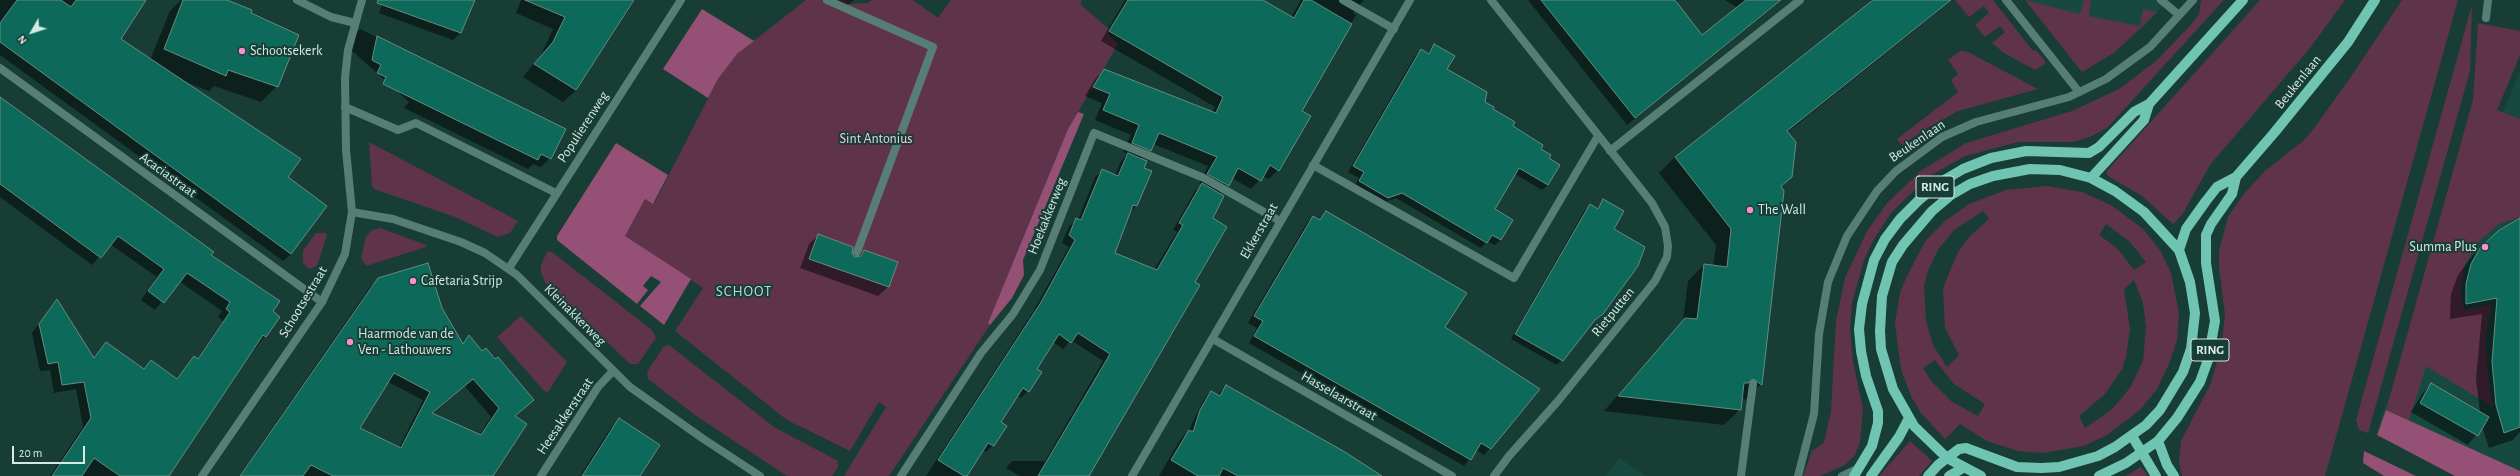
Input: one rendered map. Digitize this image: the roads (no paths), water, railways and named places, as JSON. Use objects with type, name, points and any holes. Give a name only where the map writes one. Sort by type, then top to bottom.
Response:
[{"type":"main road","name":"RING","points":[[1857,472],[1872,446],[1878,423],[1878,411],[1866,376],[1861,351],[1859,329],[1862,304],[1874,260],[1885,239],[1900,219],[1920,199],[1963,168],[2008,153],[2026,151],[2088,153],[2099,147],[2134,112],[2149,104],[2243,0]]},
{"type":"main road","name":"Beukenlaan","points":[[2179,250],[2186,229],[2217,186],[2236,177],[2348,42],[2375,0]]},
{"type":"main road","name":"RING","points":[[2091,178],[2144,120],[2149,104]]},
{"type":"main road","name":"RING","points":[[1928,476],[1947,458],[1959,449],[1966,448],[2018,467],[2059,467],[2098,456],[2132,436],[2160,410],[2183,372],[2191,349],[2195,314],[2186,266],[2179,250],[2144,212],[2115,191],[2091,178],[2060,170],[2030,168],[1993,176],[1970,184],[1951,195],[1932,211],[1902,245],[1892,262],[1881,302],[1880,331],[1881,349],[1893,389],[1909,418],[1947,458],[1963,468],[1981,476]]},
{"type":"main road","name":"Beukenlaan","points":[[2158,441],[2187,404],[2200,382],[2208,360],[2215,321],[2205,245],[2211,224],[2232,194],[2236,177]]},
{"type":"main road","points":[[1871,476],[1899,437],[1909,418]]},
{"type":"main road","points":[[2132,436],[2156,476]]},
{"type":"main road","name":"RING","points":[[2099,476],[2142,454],[2158,441]]},
{"type":"main road","points":[[2158,441],[2167,465],[2174,476]]},
{"type":"main road","points":[[1950,476],[1963,468]]},
{"type":"street","points":[[297,0],[330,16],[355,23]]},
{"type":"street","name":"Schootsestraat","points":[[202,476],[322,302],[345,254],[352,212],[346,150],[345,107],[348,50],[362,0]]},
{"type":"street","name":"Populierenweg","points":[[509,268],[681,0]]},
{"type":"street","points":[[827,0],[933,47],[857,252]]},
{"type":"street","points":[[1343,0],[1394,29]]},
{"type":"street","name":"Ekkerstraat","points":[[1132,476],[1410,0]]},
{"type":"street","name":"Rietputten","points":[[1491,0],[1659,214],[1667,237],[1667,257],[1655,281],[1558,401],[1509,456],[1494,476]]},
{"type":"street","points":[[1610,150],[1800,0]]},
{"type":"street","points":[[2006,0],[2079,92]]},
{"type":"street","points":[[2162,0],[2179,15]]},
{"type":"street","name":"Beukenlaan","points":[[1798,476],[1814,414],[1819,334],[1828,282],[1839,254],[1864,208],[1896,171],[1942,137],[1976,122],[2046,104],[2079,92],[2106,79],[2150,47],[2193,0]]},
{"type":"street","points":[[2486,18],[2488,0]]},
{"type":"street","name":"Acaciastraat","points":[[0,68],[322,302]]},
{"type":"street","points":[[345,107],[398,130],[416,124],[556,193]]},
{"type":"street","name":"Hoekakkerweg","points":[[901,476],[982,353],[1013,314],[1040,270],[1094,133],[1204,178],[1280,221]]},
{"type":"street","points":[[1313,165],[1514,278],[1598,136]]},
{"type":"street","name":"Kleinakkerweg","points":[[352,212],[393,219],[461,242],[486,253],[509,268],[630,386],[702,438],[760,476]]},
{"type":"street","name":"Hasselaarstraat","points":[[1213,339],[1452,476]]},
{"type":"street","name":"Heesakkerstraat","points":[[541,476],[598,387],[613,371]]},
{"type":"street","points":[[1742,476],[1753,384]]},
{"type":"street","points":[[1842,476],[1857,472]]},
{"type":"place","name":"Schootsekerk","points":[[242,51]]},
{"type":"place","name":"The Wall","points":[[1750,210]]},
{"type":"place","name":"Summa Plus","points":[[2485,247]]},
{"type":"place","name":"Cafetaria Strijp","points":[[413,281]]},
{"type":"place","name":"Haarmode van de Ven - Lathouwers","points":[[350,342]]},
{"type":"district","name":"SCHOOT","points":[[744,291]]},
{"type":"park label","name":"Sint Antonius","points":[[876,139]]}]
